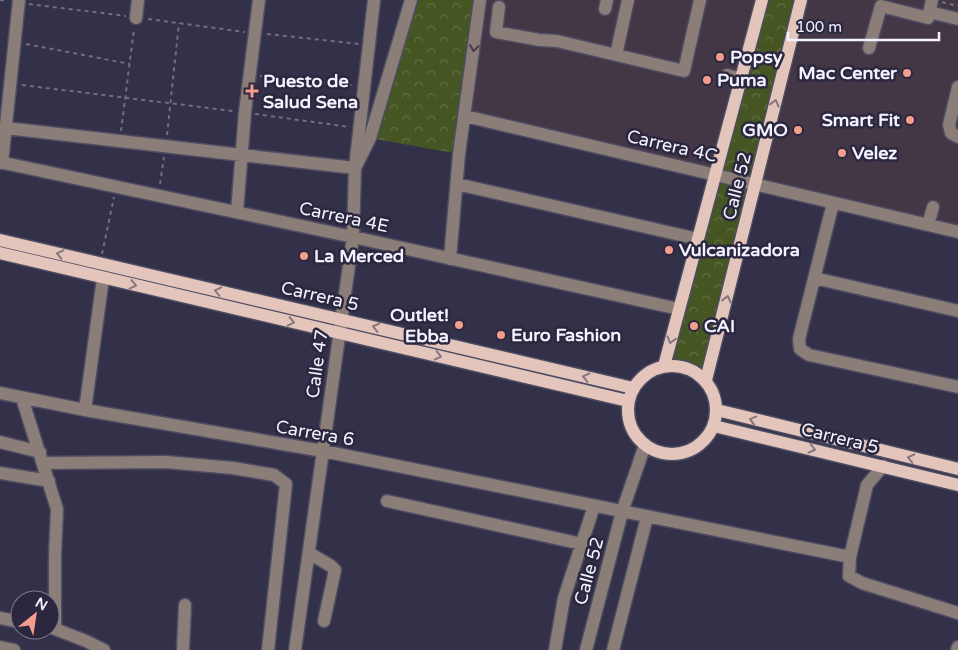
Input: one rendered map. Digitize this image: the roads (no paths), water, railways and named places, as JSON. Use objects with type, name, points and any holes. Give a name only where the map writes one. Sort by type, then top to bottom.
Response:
[{"type":"main road","name":"Calle 52","points":[[664,366],[762,0]]},
{"type":"main road","name":"Calle 52","points":[[706,380],[801,0]]},
{"type":"main road","name":"Carrera 5","points":[[0,240],[633,388]]},
{"type":"main road","name":"Carrera 5","points":[[0,253],[628,401]]},
{"type":"main road","points":[[676,365],[697,372],[706,380],[716,399],[717,410],[714,426],[704,441],[697,447],[680,453],[662,453],[645,445],[632,430],[628,401],[633,388],[646,373],[664,366],[676,365]]},
{"type":"main road","name":"Carrera 5","points":[[717,410],[958,469]]},
{"type":"main road","name":"Carrera 5","points":[[714,426],[958,485]]},
{"type":"main road","points":[[884,466],[887,452]]},
{"type":"street","points":[[136,18],[138,0]]},
{"type":"street","points":[[237,212],[245,112],[259,0]]},
{"type":"street","points":[[6,128],[355,168],[369,45],[372,0]]},
{"type":"street","name":"Calle 47","points":[[295,650],[353,237],[355,168],[370,138],[410,0]]},
{"type":"street","points":[[450,259],[459,154],[466,116],[480,0]]},
{"type":"street","points":[[616,55],[628,0]]},
{"type":"street","points":[[499,7],[496,32],[539,40],[557,41],[684,71],[700,0]]},
{"type":"street","points":[[1,162],[19,1]]},
{"type":"street","points":[[869,48],[881,6],[928,18],[934,4],[958,19]]},
{"type":"street","points":[[727,75],[741,79]]},
{"type":"street","points":[[958,87],[949,126],[951,133],[958,137]]},
{"type":"street","name":"Carrera 4C","points":[[466,116],[958,232]]},
{"type":"street","name":"Carrera 4E","points":[[1,162],[679,309]]},
{"type":"street","points":[[457,184],[698,238]]},
{"type":"street","points":[[833,203],[799,339],[800,349],[809,355],[958,386]]},
{"type":"street","points":[[928,225],[933,207]]},
{"type":"street","points":[[85,410],[103,278]]},
{"type":"street","points":[[814,278],[958,311]]},
{"type":"street","name":"Carrera 6","points":[[0,393],[85,410],[322,451],[850,557]]},
{"type":"street","points":[[22,398],[57,509],[54,590]]},
{"type":"street","points":[[0,442],[42,457],[176,463],[233,468],[274,476],[286,484],[268,650]]},
{"type":"street","name":"Calle 52","points":[[586,650],[622,512],[645,445]]},
{"type":"street","points":[[884,466],[867,485],[850,557],[849,576],[854,580],[958,613]]},
{"type":"street","points":[[0,474],[49,482]]},
{"type":"street","points":[[387,501],[582,544]]},
{"type":"street","points":[[554,650],[564,598],[594,506]]},
{"type":"street","points":[[613,650],[647,517]]},
{"type":"street","points":[[308,553],[331,566],[334,570],[324,621]]},
{"type":"street","points":[[183,650],[185,604]]},
{"type":"street","points":[[60,631],[104,650]]},
{"type":"street","points":[[0,646],[14,650]]},
{"type":"place","name":"Popsy","points":[[720,57]]},
{"type":"place","name":"Mac Center","points":[[907,73]]},
{"type":"place","name":"Puma","points":[[707,80]]},
{"type":"place","name":"Puesto de Salud Sena","points":[[252,91]]},
{"type":"place","name":"Smart Fit","points":[[910,120]]},
{"type":"place","name":"GMO","points":[[798,130]]},
{"type":"place","name":"Velez","points":[[842,153]]},
{"type":"place","name":"Vulcanizadora","points":[[669,250]]},
{"type":"place","name":"La Merced","points":[[304,256]]},
{"type":"place","name":"Outlet! Ebba","points":[[459,325]]},
{"type":"place","name":"CAI","points":[[694,326]]},
{"type":"place","name":"Euro Fashion","points":[[501,335]]}]
